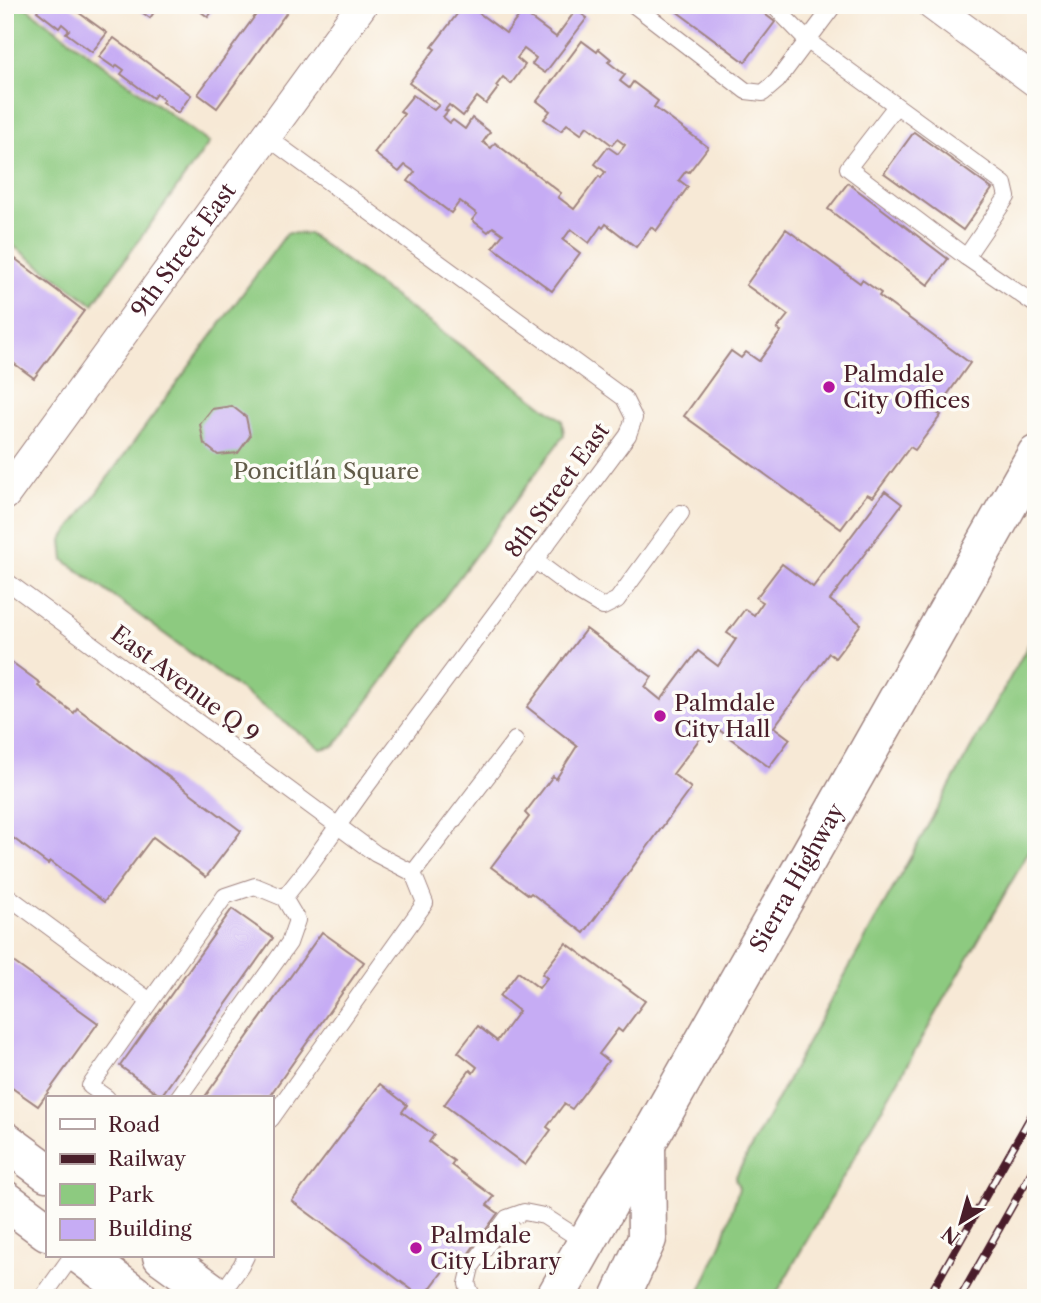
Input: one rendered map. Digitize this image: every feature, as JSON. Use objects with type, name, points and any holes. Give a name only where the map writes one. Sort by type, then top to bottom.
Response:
[{"type":"highway","name":"Sierra Highway","points":[[555,1298],[618,1187],[646,1144],[1036,455]]},
{"type":"highway","points":[[5,1141],[46,1171]]},
{"type":"highway","points":[[620,1298],[647,1239],[646,1144]]},
{"type":"highway","points":[[9,1209],[46,1230]]},
{"type":"highway","points":[[85,1258],[139,1298]]},
{"type":"highway","points":[[165,1258],[219,1298]]},
{"type":"street","name":"9th Street East","points":[[5,495],[362,5]]},
{"type":"street","points":[[932,5],[1036,82]]},
{"type":"lane","points":[[634,5],[746,91],[763,93],[777,81],[834,5]]},
{"type":"lane","points":[[773,5],[808,41],[1003,184],[1007,197],[966,257]]},
{"type":"lane","points":[[896,106],[848,168],[966,257],[1036,305]]},
{"type":"lane","name":"8th Street East","points":[[267,137],[624,398],[634,418],[628,435],[284,898]]},
{"type":"lane","points":[[534,561],[603,607],[617,600],[681,513]]},
{"type":"lane","name":"East Avenue Q 9","points":[[5,580],[337,826],[376,854],[413,873]]},
{"type":"lane","points":[[273,1116],[425,904],[413,873],[515,740]]},
{"type":"lane","points":[[104,1096],[90,1086],[225,897],[255,886],[284,898],[297,920],[289,943],[179,1096]]},
{"type":"lane","points":[[5,894],[150,1001]]},
{"type":"lane","points":[[473,1298],[467,1284],[471,1267],[507,1218],[524,1212],[544,1216],[586,1243]]},
{"type":"lane","points":[[42,1298],[71,1258]]},
{"type":"lane","points":[[219,1298],[245,1258]]},
{"type":"green space","points":[[5,5],[23,5],[209,143],[93,304],[5,240]]},
{"type":"green space","name":"Poncitlán Square","points":[[287,233],[309,234],[562,420],[564,435],[335,746],[321,749],[64,560],[62,540]]},
{"type":"green space","points":[[1036,631],[1036,839],[774,1298],[697,1298],[722,1242],[739,1188],[735,1178]]},
{"type":"building","points":[[36,5],[68,5],[107,33],[92,52],[66,33],[69,30],[62,24],[59,28],[37,11],[39,8]]},
{"type":"building","points":[[132,5],[159,5],[150,18]]},
{"type":"building","points":[[192,5],[217,5],[208,17]]},
{"type":"building","points":[[263,5],[292,5],[217,108],[198,94]]},
{"type":"building","points":[[464,5],[468,5],[506,33],[522,12],[556,37],[576,10],[587,18],[545,73],[532,64],[536,58],[524,49],[517,58],[525,65],[511,84],[503,77],[486,104],[477,97],[463,116],[449,105],[443,117],[450,123],[453,120],[465,129],[472,118],[490,132],[483,142],[491,148],[495,143],[561,193],[558,197],[574,209],[605,172],[595,164],[608,147],[618,154],[625,145],[617,139],[612,145],[587,126],[581,134],[567,124],[561,131],[544,119],[550,111],[537,101],[582,41],[597,52],[599,49],[611,59],[608,62],[625,75],[620,81],[629,88],[633,82],[658,101],[654,107],[708,147],[689,172],[686,171],[679,180],[688,187],[656,231],[651,227],[636,247],[606,224],[603,228],[601,226],[589,243],[571,229],[563,240],[580,253],[552,291],[493,247],[503,234],[493,227],[488,232],[472,220],[477,214],[460,201],[451,213],[408,181],[415,172],[405,165],[399,172],[374,153],[404,114],[400,111],[413,95],[434,110],[439,105],[409,83]]},
{"type":"building","points":[[668,5],[753,5],[775,22],[745,62]]},
{"type":"building","points":[[114,38],[191,95],[178,113],[162,102],[164,100],[156,94],[153,98],[121,74],[124,70],[117,65],[115,68],[99,57]]},
{"type":"building","points":[[914,132],[992,189],[963,230],[884,173]]},
{"type":"building","points":[[848,183],[948,259],[928,285],[828,209]]},
{"type":"building","name":"Palmdale City Offices","points":[[786,229],[860,283],[862,280],[881,293],[879,296],[970,363],[935,412],[941,415],[915,450],[910,447],[873,497],[867,494],[841,529],[684,416],[731,351],[741,358],[746,352],[759,361],[781,331],[777,329],[788,315],[746,285]]},
{"type":"building","points":[[5,251],[84,311],[34,378],[5,357]]},
{"type":"building","points":[[232,406],[246,417],[250,436],[238,453],[218,455],[204,444],[200,424],[212,409]]},
{"type":"building","name":"Palmdale City Hall","points":[[885,491],[902,504],[830,600],[861,624],[835,658],[829,653],[774,727],[790,739],[769,767],[711,724],[673,774],[691,788],[584,933],[491,867],[529,817],[525,813],[553,776],[556,779],[577,746],[527,707],[586,629],[652,677],[645,687],[661,700],[698,651],[718,666],[736,639],[727,633],[745,609],[754,615],[763,602],[756,598],[782,564],[813,587]]},
{"type":"building","points":[[5,657],[74,713],[77,708],[241,831],[206,877],[153,837],[104,902],[50,861],[48,864],[5,832]]},
{"type":"building","points":[[232,909],[273,938],[161,1096],[120,1066]]},
{"type":"building","points":[[322,932],[364,962],[269,1096],[205,1096]]},
{"type":"building","points":[[566,943],[645,1001],[622,1032],[618,1029],[599,1054],[608,1061],[572,1109],[564,1104],[547,1127],[551,1130],[525,1165],[444,1105],[470,1070],[473,1073],[477,1067],[458,1052],[478,1026],[497,1041],[519,1011],[500,996],[518,972],[539,988],[547,978],[542,974]]},
{"type":"building","points":[[5,956],[98,1023],[38,1106],[5,1083]]},
{"type":"building","points":[[380,1084],[407,1105],[402,1112],[434,1135],[429,1142],[454,1161],[451,1165],[494,1197],[487,1205],[498,1213],[466,1257],[458,1251],[423,1298],[292,1201]]},
{"type":"railway","points":[[928,1298],[1036,1107]]},
{"type":"railway","points":[[960,1298],[1036,1164]]},
{"type":"place","name":"Palmdale City Offices","points":[[829,387]]},
{"type":"place","name":"Palmdale City Hall","points":[[660,716]]},
{"type":"place","name":"Palmdale City Library","points":[[416,1248]]}]
